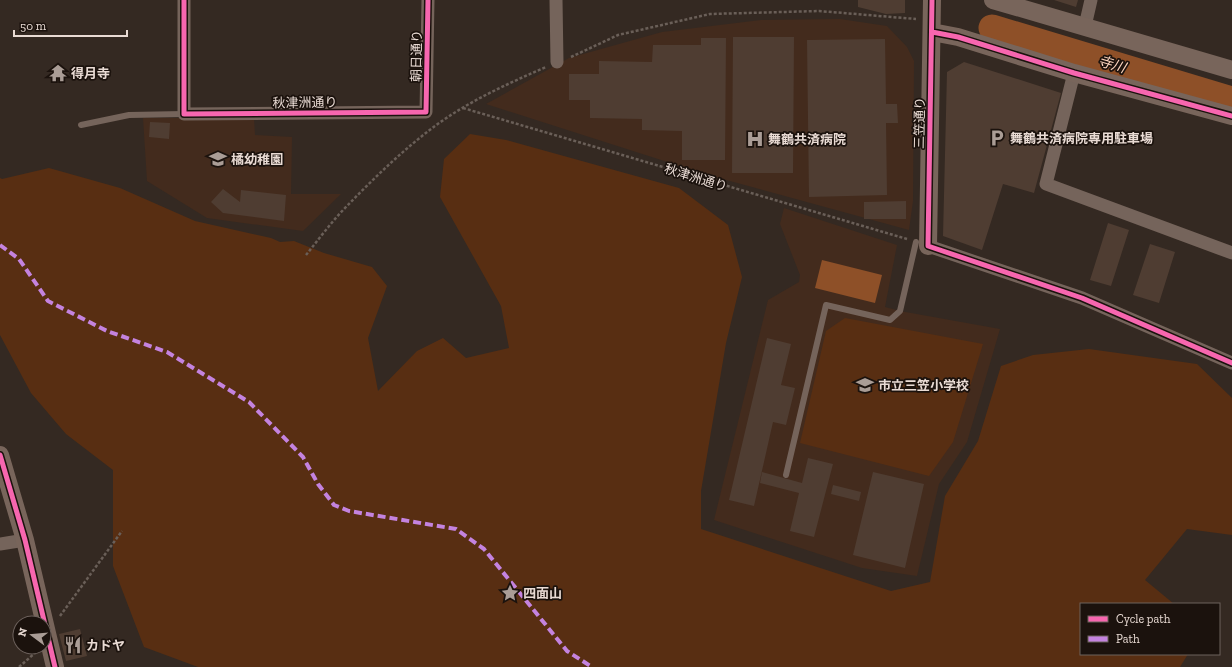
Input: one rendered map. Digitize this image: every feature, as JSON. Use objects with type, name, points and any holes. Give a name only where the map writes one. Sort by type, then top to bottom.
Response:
[{"type":"street","points":[[184,0],[184,114]]},
{"type":"street","name":"朝日通り","points":[[426,112],[428,0]]},
{"type":"street","points":[[556,0],[557,62]]},
{"type":"street","name":"三笠通り","points":[[922,244],[932,32],[932,0]]},
{"type":"street","points":[[993,0],[1232,70]]},
{"type":"street","points":[[1085,26],[1091,0]]},
{"type":"street","points":[[932,32],[958,37],[1074,73],[1232,116]]},
{"type":"street","points":[[1074,73],[1046,184],[1232,253]]},
{"type":"street","name":"秋津洲通り","points":[[184,114],[426,112]]},
{"type":"street","points":[[922,244],[1082,298],[1232,363]]},
{"type":"street","points":[[0,455],[25,540],[56,667]]},
{"type":"street","points":[[0,544],[25,540]]},
{"type":"lane","name":"秋津洲通り","points":[[81,125],[129,115],[184,114]]},
{"type":"lane","points":[[786,475],[826,305],[890,320],[900,311],[922,244]]},
{"type":"path","points":[[306,255],[346,207],[396,159],[435,126],[499,87],[618,35],[710,14],[819,12],[917,19]]},
{"type":"path","points":[[60,615],[122,531]]},
{"type":"path","points":[[19,667],[32,655]]},
{"type":"shaded area","name":"舞鶴共済病院","points":[[840,19],[887,26],[907,47],[914,61],[913,201],[909,230],[708,175],[486,104],[569,58],[662,32],[761,20]]},
{"type":"shaded area","name":"橘幼稚園","points":[[143,118],[254,118],[255,135],[292,137],[291,194],[341,194],[303,231],[207,218],[147,181]]},
{"type":"shaded area","points":[[470,134],[506,140],[679,188],[728,225],[742,277],[726,343],[701,491],[701,529],[891,591],[930,582],[945,496],[978,441],[1001,366],[1033,355],[1089,349],[1197,364],[1232,398],[1232,535],[1187,529],[1145,580],[1173,603],[1080,603],[1080,655],[1187,655],[1180,667],[198,667],[144,647],[113,566],[113,470],[66,434],[31,393],[0,335],[0,178],[2,179],[49,168],[120,188],[195,221],[271,238],[280,242],[294,241],[324,253],[372,267],[387,286],[368,338],[378,391],[417,351],[443,338],[466,358],[509,348],[501,306],[440,197],[444,159]]},
{"type":"shaded area","name":"市立三笠小学校","points":[[784,208],[897,245],[885,307],[1000,329],[967,442],[939,484],[917,576],[862,568],[714,520],[768,300],[799,282],[800,275],[780,224]]},
{"type":"shaded area","points":[[822,260],[882,275],[875,303],[815,288]]},
{"type":"shaded area","points":[[845,318],[983,344],[953,442],[929,476],[800,443],[826,331]]},
{"type":"building","points":[[858,0],[905,0],[905,13],[886,14],[858,7]]},
{"type":"building","points":[[1054,0],[1078,0],[1076,7]]},
{"type":"building","points":[[733,37],[794,37],[793,173],[732,173]]},
{"type":"building","points":[[701,38],[726,38],[725,160],[682,160],[682,131],[642,130],[642,119],[590,118],[590,100],[569,100],[569,74],[599,74],[599,61],[652,62],[653,45],[701,45]]},
{"type":"building","points":[[885,39],[886,104],[897,104],[898,123],[886,123],[887,195],[809,197],[807,40]]},
{"type":"building","name":"舞鶴共済病院専用駐車場","points":[[964,62],[1061,93],[1034,193],[1003,184],[982,250],[943,236],[947,72]]},
{"type":"building","points":[[150,122],[170,123],[169,139],[149,137]]},
{"type":"building","points":[[223,189],[240,202],[241,190],[286,195],[284,221],[223,213],[211,202]]},
{"type":"building","points":[[906,201],[906,219],[864,219],[864,202]]},
{"type":"building","points":[[1108,223],[1129,230],[1111,286],[1090,280]]},
{"type":"building","points":[[1150,244],[1175,252],[1159,303],[1133,295]]},
{"type":"building","points":[[767,338],[791,344],[781,385],[795,388],[786,425],[773,422],[754,506],[729,500]]},
{"type":"building","points":[[808,458],[833,464],[814,537],[790,531],[799,493],[760,483],[762,472],[802,483]]},
{"type":"building","points":[[873,472],[924,484],[905,568],[853,555]]},
{"type":"building","points":[[833,485],[861,492],[859,501],[831,494]]},
{"type":"building","name":"カドヤ","points":[[80,629],[87,656],[66,661],[59,634]]},
{"type":"waterway","name":"寺川","points":[[992,28],[1232,100]]},
{"type":"marked path","points":[[0,245],[19,259],[48,301],[107,331],[167,352],[249,402],[303,457],[318,484],[334,505],[349,511],[456,529],[484,549],[567,651],[592,667]]},
{"type":"cycle path","points":[[184,0],[184,114],[426,112],[428,0]]},
{"type":"cycle path","points":[[932,0],[928,246],[1082,298],[1232,363]]},
{"type":"cycle path","points":[[932,32],[958,37],[1074,73],[1232,116]]},
{"type":"cycle path","points":[[0,455],[25,540],[55,667]]},
{"type":"place","name":"得月寺","points":[[58,73]]},
{"type":"place","name":"舞鶴共済病院専用駐車場","points":[[997,138]]},
{"type":"place","name":"舞鶴共済病院","points":[[755,139]]},
{"type":"place","name":"橘幼稚園","points":[[218,159]]},
{"type":"place","name":"市立三笠小学校","points":[[865,385]]},
{"type":"place","name":"四面山","points":[[510,593]]},
{"type":"place","name":"カドヤ","points":[[73,645]]}]
